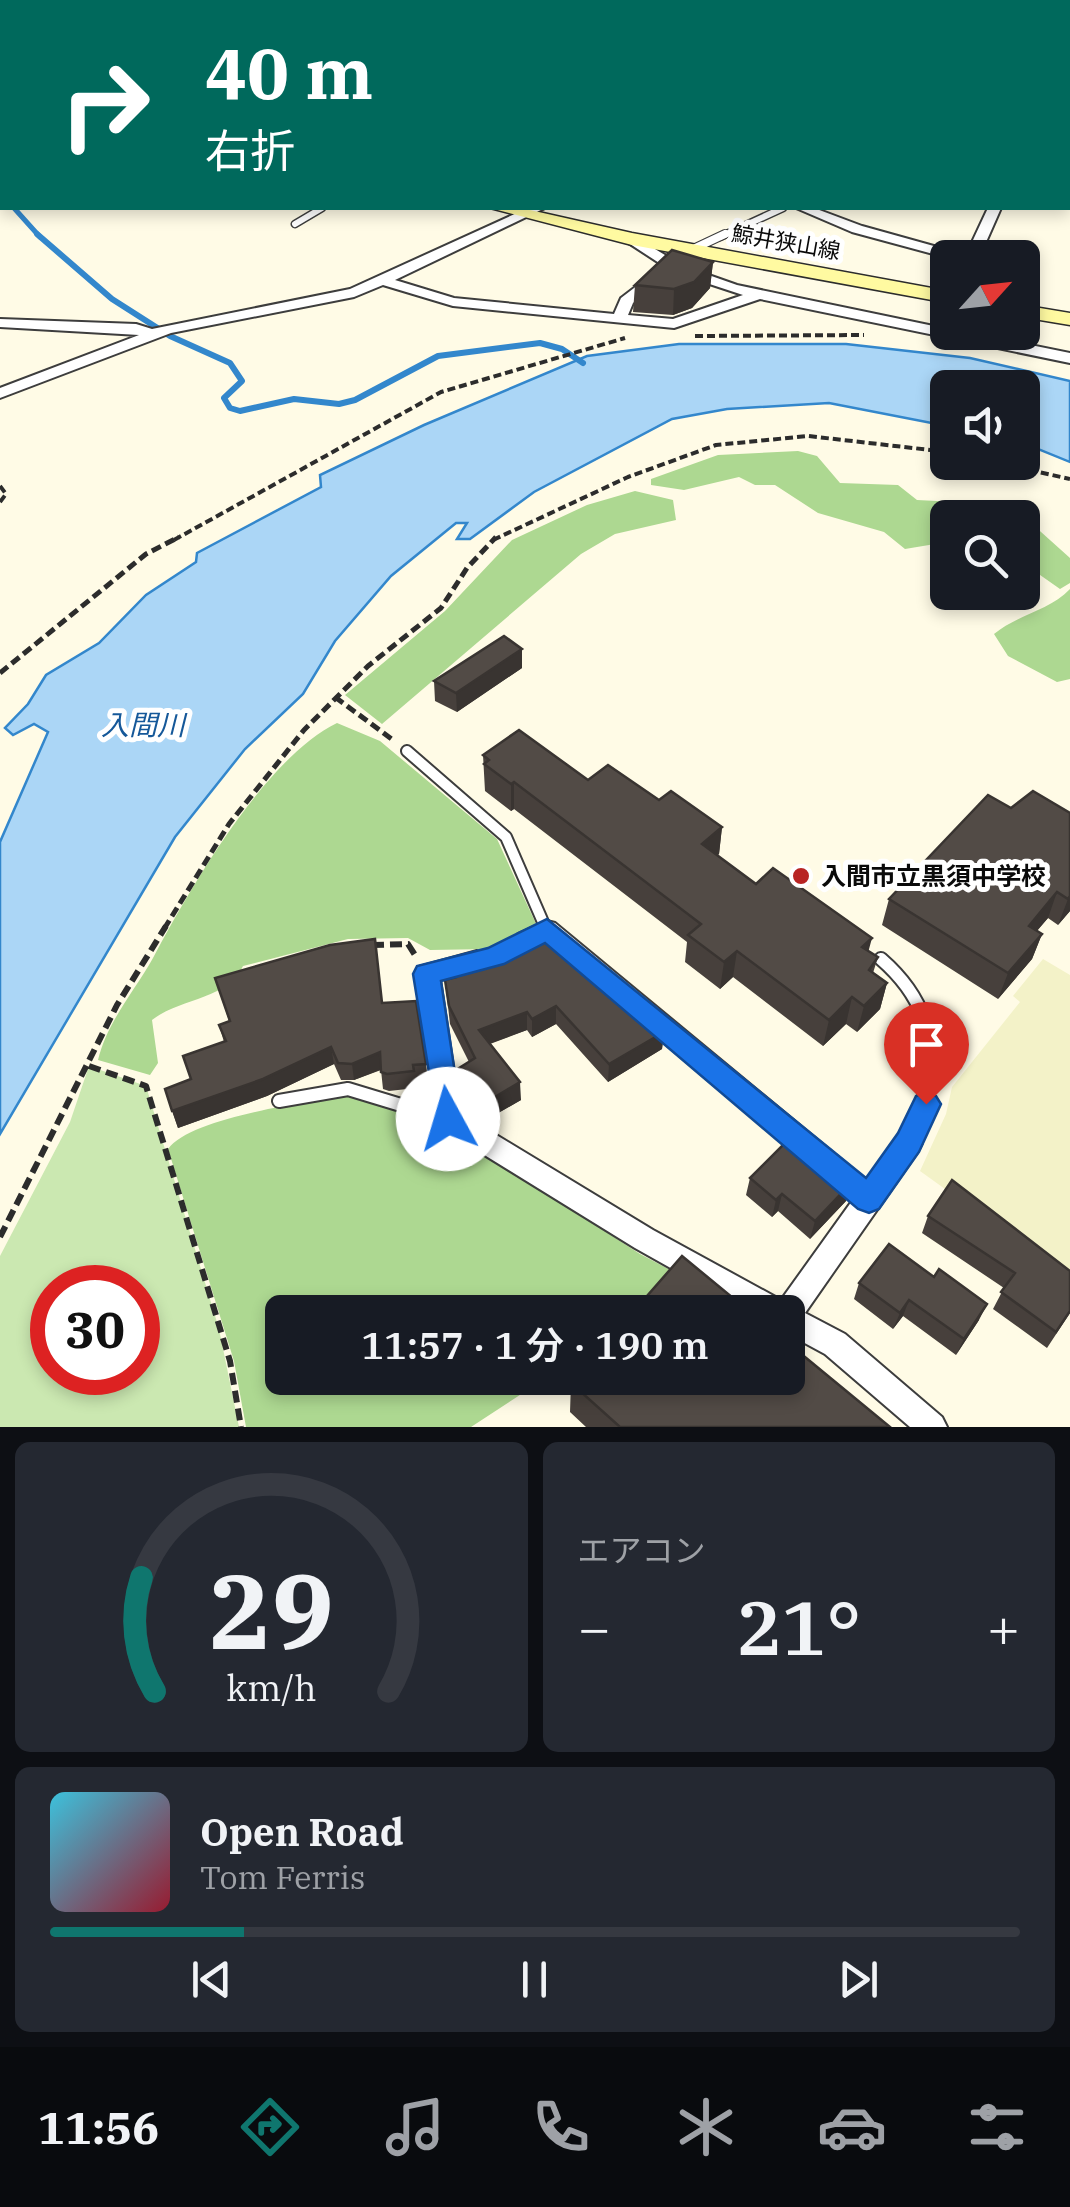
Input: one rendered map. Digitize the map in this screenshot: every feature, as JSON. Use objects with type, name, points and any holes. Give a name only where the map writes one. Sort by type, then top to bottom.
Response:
[{"type":"main road","name":"鯨井狭山線","points":[[530,211],[632,239],[930,294]]},
{"type":"main road","points":[[1040,314],[1070,319]]},
{"type":"street","points":[[808,210],[857,229],[930,249]]},
{"type":"street","points":[[980,240],[993,210]]},
{"type":"street","points":[[0,393],[150,334],[324,300],[384,281],[530,211]]},
{"type":"street","points":[[632,239],[650,256],[670,265],[762,294],[930,330]]},
{"type":"street","points":[[619,320],[626,301],[670,265]]},
{"type":"street","points":[[384,281],[453,302],[674,324],[762,294]]},
{"type":"street","points":[[0,323],[136,328],[150,334]]},
{"type":"street","points":[[1029,350],[1070,358]]},
{"type":"street","points":[[744,1295],[644,1239],[502,1148],[448,1119],[427,974],[503,952],[547,930],[869,1199]]},
{"type":"street","points":[[803,1295],[909,1142]]},
{"type":"street","points":[[805,1326],[835,1344],[932,1427]]},
{"type":"lane","points":[[295,224],[319,210]]},
{"type":"lane","points":[[691,250],[779,210]]},
{"type":"lane","points":[[406,751],[506,837],[547,930]]},
{"type":"lane","points":[[881,959],[915,993],[926,1019],[932,1050],[926,1104],[909,1142]]},
{"type":"lane","points":[[279,1101],[348,1089],[448,1119]]},
{"type":"path","points":[[678,336],[868,336]]},
{"type":"path","points":[[0,673],[146,554],[194,533],[368,429],[441,392],[630,337]]},
{"type":"path","points":[[0,1237],[127,988],[229,824],[335,697],[441,608],[467,568],[494,538],[692,452],[770,437],[852,439],[930,450]]},
{"type":"path","points":[[1040,472],[1070,479]]},
{"type":"path","points":[[0,486],[6,494],[0,502]]},
{"type":"path","points":[[335,697],[406,751]]},
{"type":"path","points":[[370,946],[408,944],[427,974]]},
{"type":"path","points":[[89,1066],[146,1086],[230,1361],[241,1427]]},
{"type":"green space","points":[[798,451],[817,456],[840,483],[898,485],[917,500],[930,501],[930,545],[905,549],[884,532],[818,513],[775,485],[755,485],[739,477],[684,490],[651,485],[651,479],[718,455]]},
{"type":"green space","points":[[635,491],[673,500],[676,520],[615,534],[581,554],[382,724],[345,695],[445,611],[512,540],[587,505]]},
{"type":"green space","points":[[1040,531],[1070,558],[1070,583],[1060,589],[1040,575]]},
{"type":"green space","points":[[1070,589],[1070,679],[1057,682],[1008,656],[994,634]]},
{"type":"green space","points":[[337,723],[380,741],[497,839],[537,926],[490,949],[430,950],[408,938],[348,939],[243,966],[227,985],[152,1020],[158,1063],[150,1075],[98,1060],[114,1020],[232,827],[283,765],[310,740]]},
{"type":"green space","points":[[1043,959],[1070,975],[1070,1279],[920,1171],[946,1114],[952,1087],[1020,1002],[1013,996]]},
{"type":"green space","points":[[89,1066],[146,1086],[219,1329],[239,1427],[0,1427],[0,1256],[70,1122]]},
{"type":"green space","points":[[351,1094],[451,1131],[640,1254],[682,1276],[656,1295],[265,1295],[265,1395],[520,1395],[471,1427],[246,1427],[234,1361],[168,1149],[201,1128],[281,1106]]},
{"type":"water","name":"入間川","points":[[679,344],[846,344],[970,358],[1022,370],[930,370],[930,423],[829,403],[727,409],[672,419],[534,492],[470,539],[457,539],[467,523],[456,523],[391,576],[335,641],[303,694],[245,749],[175,837],[0,1134],[0,842],[48,732],[34,724],[13,735],[5,728],[28,704],[46,675],[99,643],[146,595],[196,562],[197,553],[321,487],[320,475],[424,425],[587,356]]},
{"type":"water","name":"入間川","points":[[1040,374],[1070,381],[1070,462],[1040,450]]},
{"type":"building","points":[[672,250],[713,262],[694,282],[674,289],[635,285]]},
{"type":"building","points":[[504,636],[522,649],[456,693],[434,681]]},
{"type":"building","points":[[519,730],[588,780],[608,765],[659,800],[671,791],[722,827],[702,844],[756,884],[773,868],[872,938],[862,947],[878,957],[869,970],[887,983],[864,1006],[852,997],[829,1020],[737,951],[724,962],[688,935],[701,924],[514,782],[511,784],[484,764],[489,760],[483,755]]},
{"type":"building","points":[[1033,791],[1070,813],[1070,896],[1068,899],[1057,892],[1029,926],[1042,934],[1008,973],[889,899],[988,795],[1011,808]]},
{"type":"building","points":[[545,928],[664,1032],[609,1064],[556,1006],[532,1019],[527,1012],[479,1030],[520,1082],[485,1103],[459,1068],[475,1058],[449,1006],[445,980],[456,977],[452,962],[504,949]]},
{"type":"building","points":[[375,939],[382,1003],[416,1001],[426,1064],[413,1065],[414,1071],[387,1074],[381,1072],[380,1052],[352,1064],[338,1063],[331,1047],[263,1079],[172,1111],[165,1089],[191,1079],[183,1056],[226,1041],[219,1025],[230,1021],[215,978],[330,945]]},
{"type":"building","points":[[793,1135],[851,1183],[815,1221],[782,1194],[776,1200],[750,1178]]},
{"type":"building","points":[[952,1180],[1070,1271],[1070,1311],[1056,1332],[1001,1292],[1015,1273],[928,1216]]},
{"type":"building","points":[[889,1244],[934,1277],[939,1269],[987,1304],[964,1339],[909,1300],[900,1313],[859,1283]]},
{"type":"building","points":[[682,1256],[729,1295],[648,1295]]},
{"type":"building","points":[[805,1357],[890,1427],[620,1427],[584,1395],[805,1395]]},
{"type":"waterway","points":[[16,210],[38,235]]},
{"type":"waterway","points":[[38,235],[112,299],[170,336],[230,363],[242,381],[224,398],[230,408],[240,411],[294,399],[339,404],[355,400],[438,356],[540,343],[562,349],[583,363]]},
{"type":"place","name":"入間市立黒須中学校","points":[[801,876]]},
{"type":"route","points":[[448,1119],[427,974],[494,957],[547,930],[869,1199],[909,1142],[926,1104]]}]
